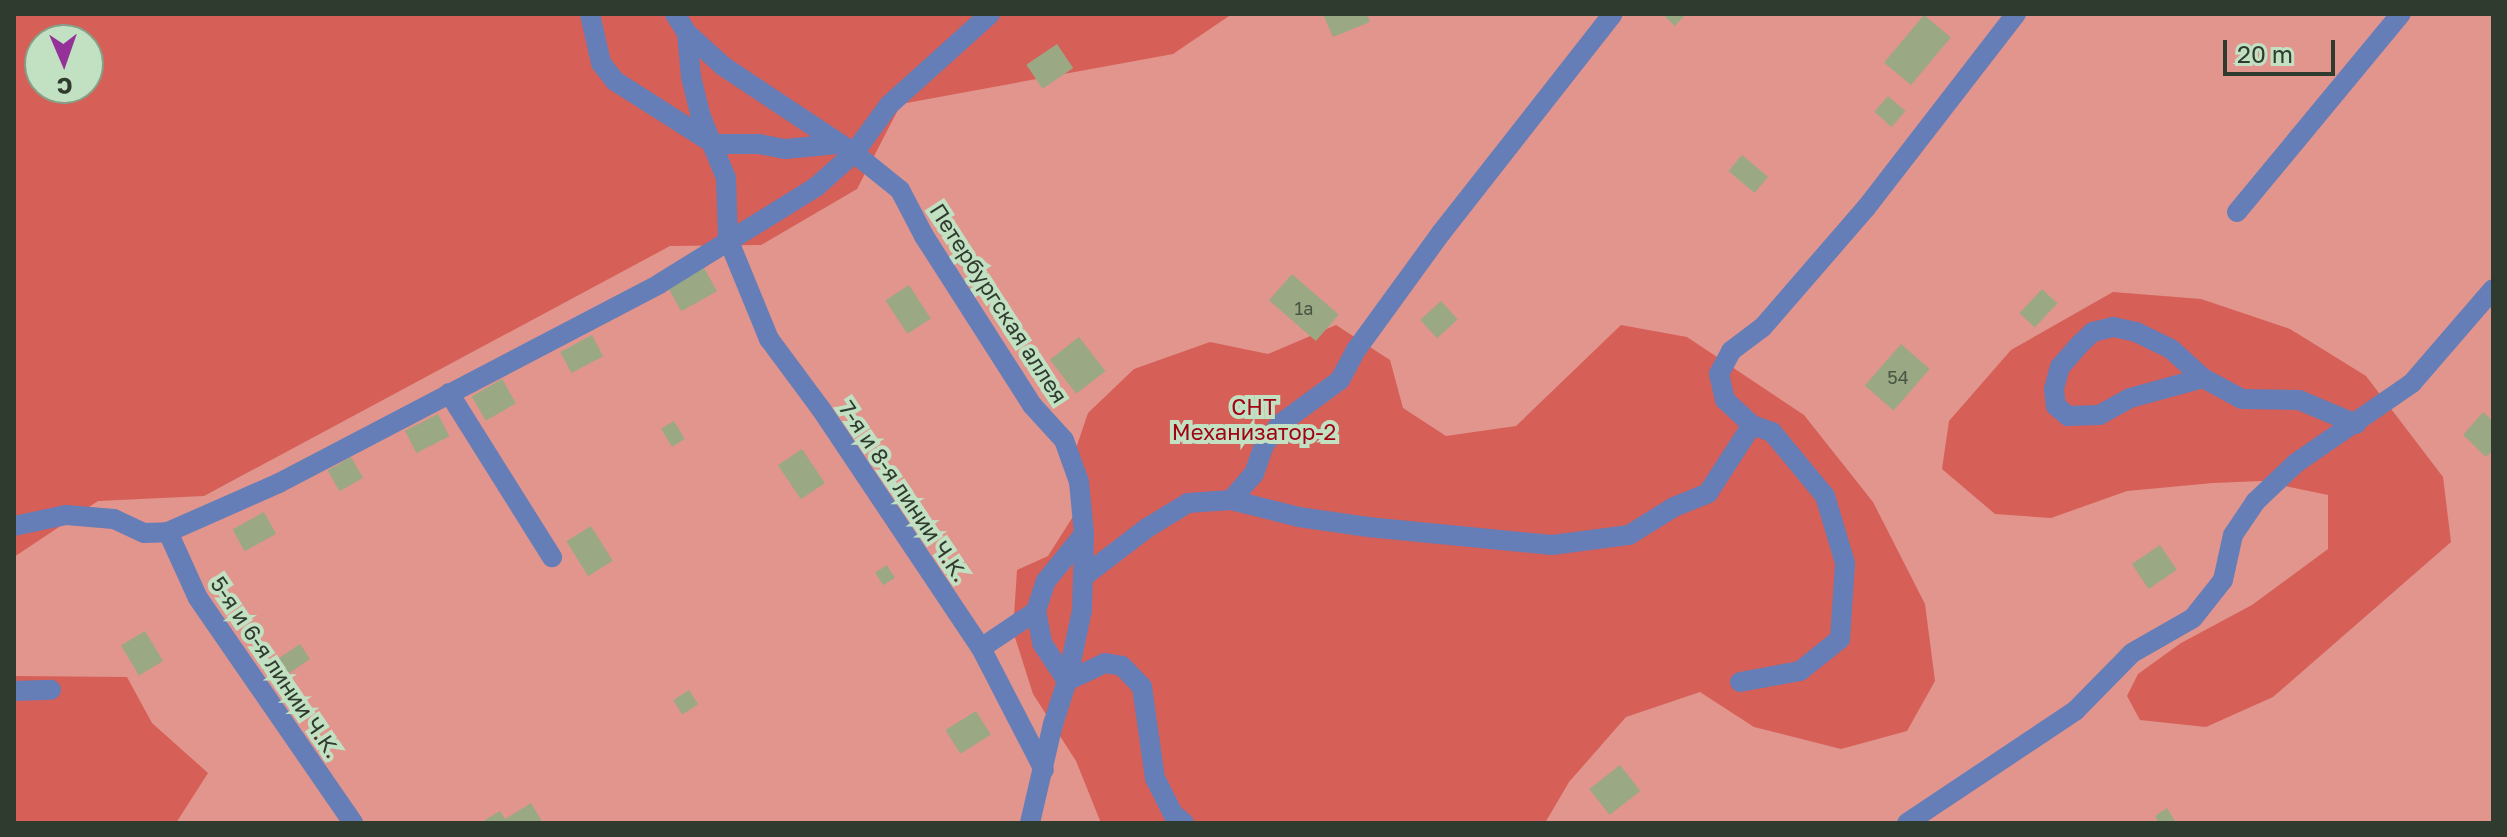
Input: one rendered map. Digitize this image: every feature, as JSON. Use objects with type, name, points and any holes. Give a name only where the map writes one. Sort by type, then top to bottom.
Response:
[{"type":"street","points":[[590,14],[601,63],[615,81],[714,144],[759,144],[785,149],[846,148]]},
{"type":"street","points":[[675,14],[687,33],[691,77],[701,117],[726,178],[728,239]]},
{"type":"street","points":[[14,526],[66,515],[114,519],[144,533],[168,532],[279,483],[659,284],[816,187],[846,148],[889,105],[990,14]]},
{"type":"street","points":[[1231,500],[1254,474],[1264,445],[1280,424],[1340,380],[1356,350],[1441,233],[1613,14]]},
{"type":"street","points":[[1740,682],[1800,671],[1840,639],[1845,563],[1825,496],[1772,432],[1752,425],[1725,400],[1719,374],[1731,351],[1762,328],[1866,208],[2016,14]]},
{"type":"street","points":[[2237,212],[2401,14]]},
{"type":"street","name":"Петербургская аллея","points":[[687,33],[723,66],[846,148],[900,190],[924,236],[1032,405],[1064,440],[1079,482],[1084,534],[1082,610],[1030,823]]},
{"type":"street","name":"7-я и 8-я линии Ч.К.","points":[[728,239],[769,339],[821,409],[981,648],[1044,770]]},
{"type":"street","points":[[1907,823],[2075,711],[2132,653],[2193,618],[2223,580],[2233,535],[2255,502],[2296,463],[2412,383],[2493,289]]},
{"type":"street","points":[[2203,378],[2130,398],[2099,415],[2068,416],[2056,406],[2054,389],[2060,367],[2093,332],[2113,327],[2136,332],[2171,349],[2203,378],[2242,399],[2299,400],[2356,424]]},
{"type":"street","points":[[449,393],[552,557]]},
{"type":"street","points":[[1083,577],[1147,528],[1188,503],[1231,500],[1299,517],[1368,527],[1552,545],[1629,535],[1674,507],[1708,493],[1752,425]]},
{"type":"street","name":"5-я и 6-я линии Ч.К.","points":[[168,532],[198,598],[353,823]]},
{"type":"street","points":[[1084,534],[1046,581],[1036,611],[1042,643],[1067,681],[1105,663],[1122,666],[1142,687],[1155,778],[1173,814],[1184,823]]},
{"type":"street","points":[[981,648],[1036,611]]},
{"type":"street","points":[[14,691],[51,690]]},
{"type":"green space","name":"СНТ Механизатор-2","points":[[14,14],[2493,14],[2493,823],[14,823]]},
{"type":"green space","points":[[14,14],[1232,14],[1173,54],[901,104],[857,189],[761,245],[670,246],[204,496],[98,501],[14,557]]},
{"type":"green space","points":[[2113,292],[2201,299],[2290,329],[2366,376],[2443,477],[2451,542],[2273,697],[2206,727],[2140,720],[2127,696],[2138,674],[2181,643],[2252,605],[2328,549],[2328,495],[2261,481],[2213,483],[2127,491],[2051,518],[1995,514],[1942,469],[1949,421],[2011,350]]},
{"type":"green space","points":[[1336,325],[1390,360],[1403,408],[1446,436],[1516,426],[1621,325],[1687,337],[1804,415],[1873,502],[1925,604],[1935,681],[1907,731],[1841,749],[1754,727],[1700,692],[1626,717],[1569,782],[1545,823],[1101,823],[1076,761],[1033,694],[1013,631],[1017,570],[1048,556],[1074,515],[1069,469],[1088,413],[1134,369],[1210,342],[1268,354]]},
{"type":"green space","points":[[14,676],[127,677],[152,723],[208,773],[176,823],[14,823]]},
{"type":"building","points":[[1323,14],[1367,14],[1370,22],[1333,37]]},
{"type":"building","points":[[1662,14],[1686,14],[1675,26]]},
{"type":"building","points":[[1924,15],[1951,37],[1911,85],[1884,62]]},
{"type":"building","points":[[1057,44],[1073,68],[1043,89],[1026,65]]},
{"type":"building","points":[[1888,96],[1905,111],[1892,127],[1874,112]]},
{"type":"building","points":[[1742,155],[1768,177],[1755,193],[1729,171]]},
{"type":"building","points":[[703,266],[717,291],[681,311],[667,286]]},
{"type":"building","points":[[1292,274],[1339,315],[1316,341],[1269,300]]},
{"type":"building","points":[[909,285],[931,319],[907,334],[886,300]]},
{"type":"building","points":[[2042,289],[2057,303],[2035,327],[2019,313]]},
{"type":"building","points":[[1441,301],[1458,320],[1437,338],[1420,320]]},
{"type":"building","points":[[592,335],[603,356],[571,373],[560,352]]},
{"type":"building","points":[[1079,337],[1105,371],[1076,394],[1050,360]]},
{"type":"building","points":[[1901,344],[1930,369],[1894,410],[1865,386]]},
{"type":"building","points":[[502,379],[516,403],[486,421],[472,396]]},
{"type":"building","points":[[2483,412],[2493,421],[2493,450],[2486,457],[2463,435]]},
{"type":"building","points":[[438,414],[449,436],[416,453],[405,431]]},
{"type":"building","points":[[674,421],[685,439],[672,447],[661,429]]},
{"type":"building","points":[[802,449],[825,483],[801,499],[778,465]]},
{"type":"building","points":[[351,457],[363,478],[340,491],[328,470]]},
{"type":"building","points":[[264,512],[276,534],[245,551],[233,529]]},
{"type":"building","points":[[591,526],[613,561],[588,576],[566,541]]},
{"type":"building","points":[[2160,545],[2177,570],[2149,589],[2132,564]]},
{"type":"building","points":[[887,565],[895,578],[883,585],[875,572]]},
{"type":"building","points":[[145,631],[163,661],[139,675],[121,645]]},
{"type":"building","points":[[300,644],[310,659],[286,675],[276,660]]},
{"type":"building","points":[[689,690],[698,704],[682,715],[673,700]]},
{"type":"building","points":[[976,711],[991,735],[960,754],[945,730]]},
{"type":"building","points":[[1620,765],[1640,791],[1610,815],[1589,789]]},
{"type":"building","points":[[531,803],[543,823],[480,823],[500,811],[505,819]]},
{"type":"building","points":[[2167,808],[2175,821],[2159,823],[2155,816]]}]
